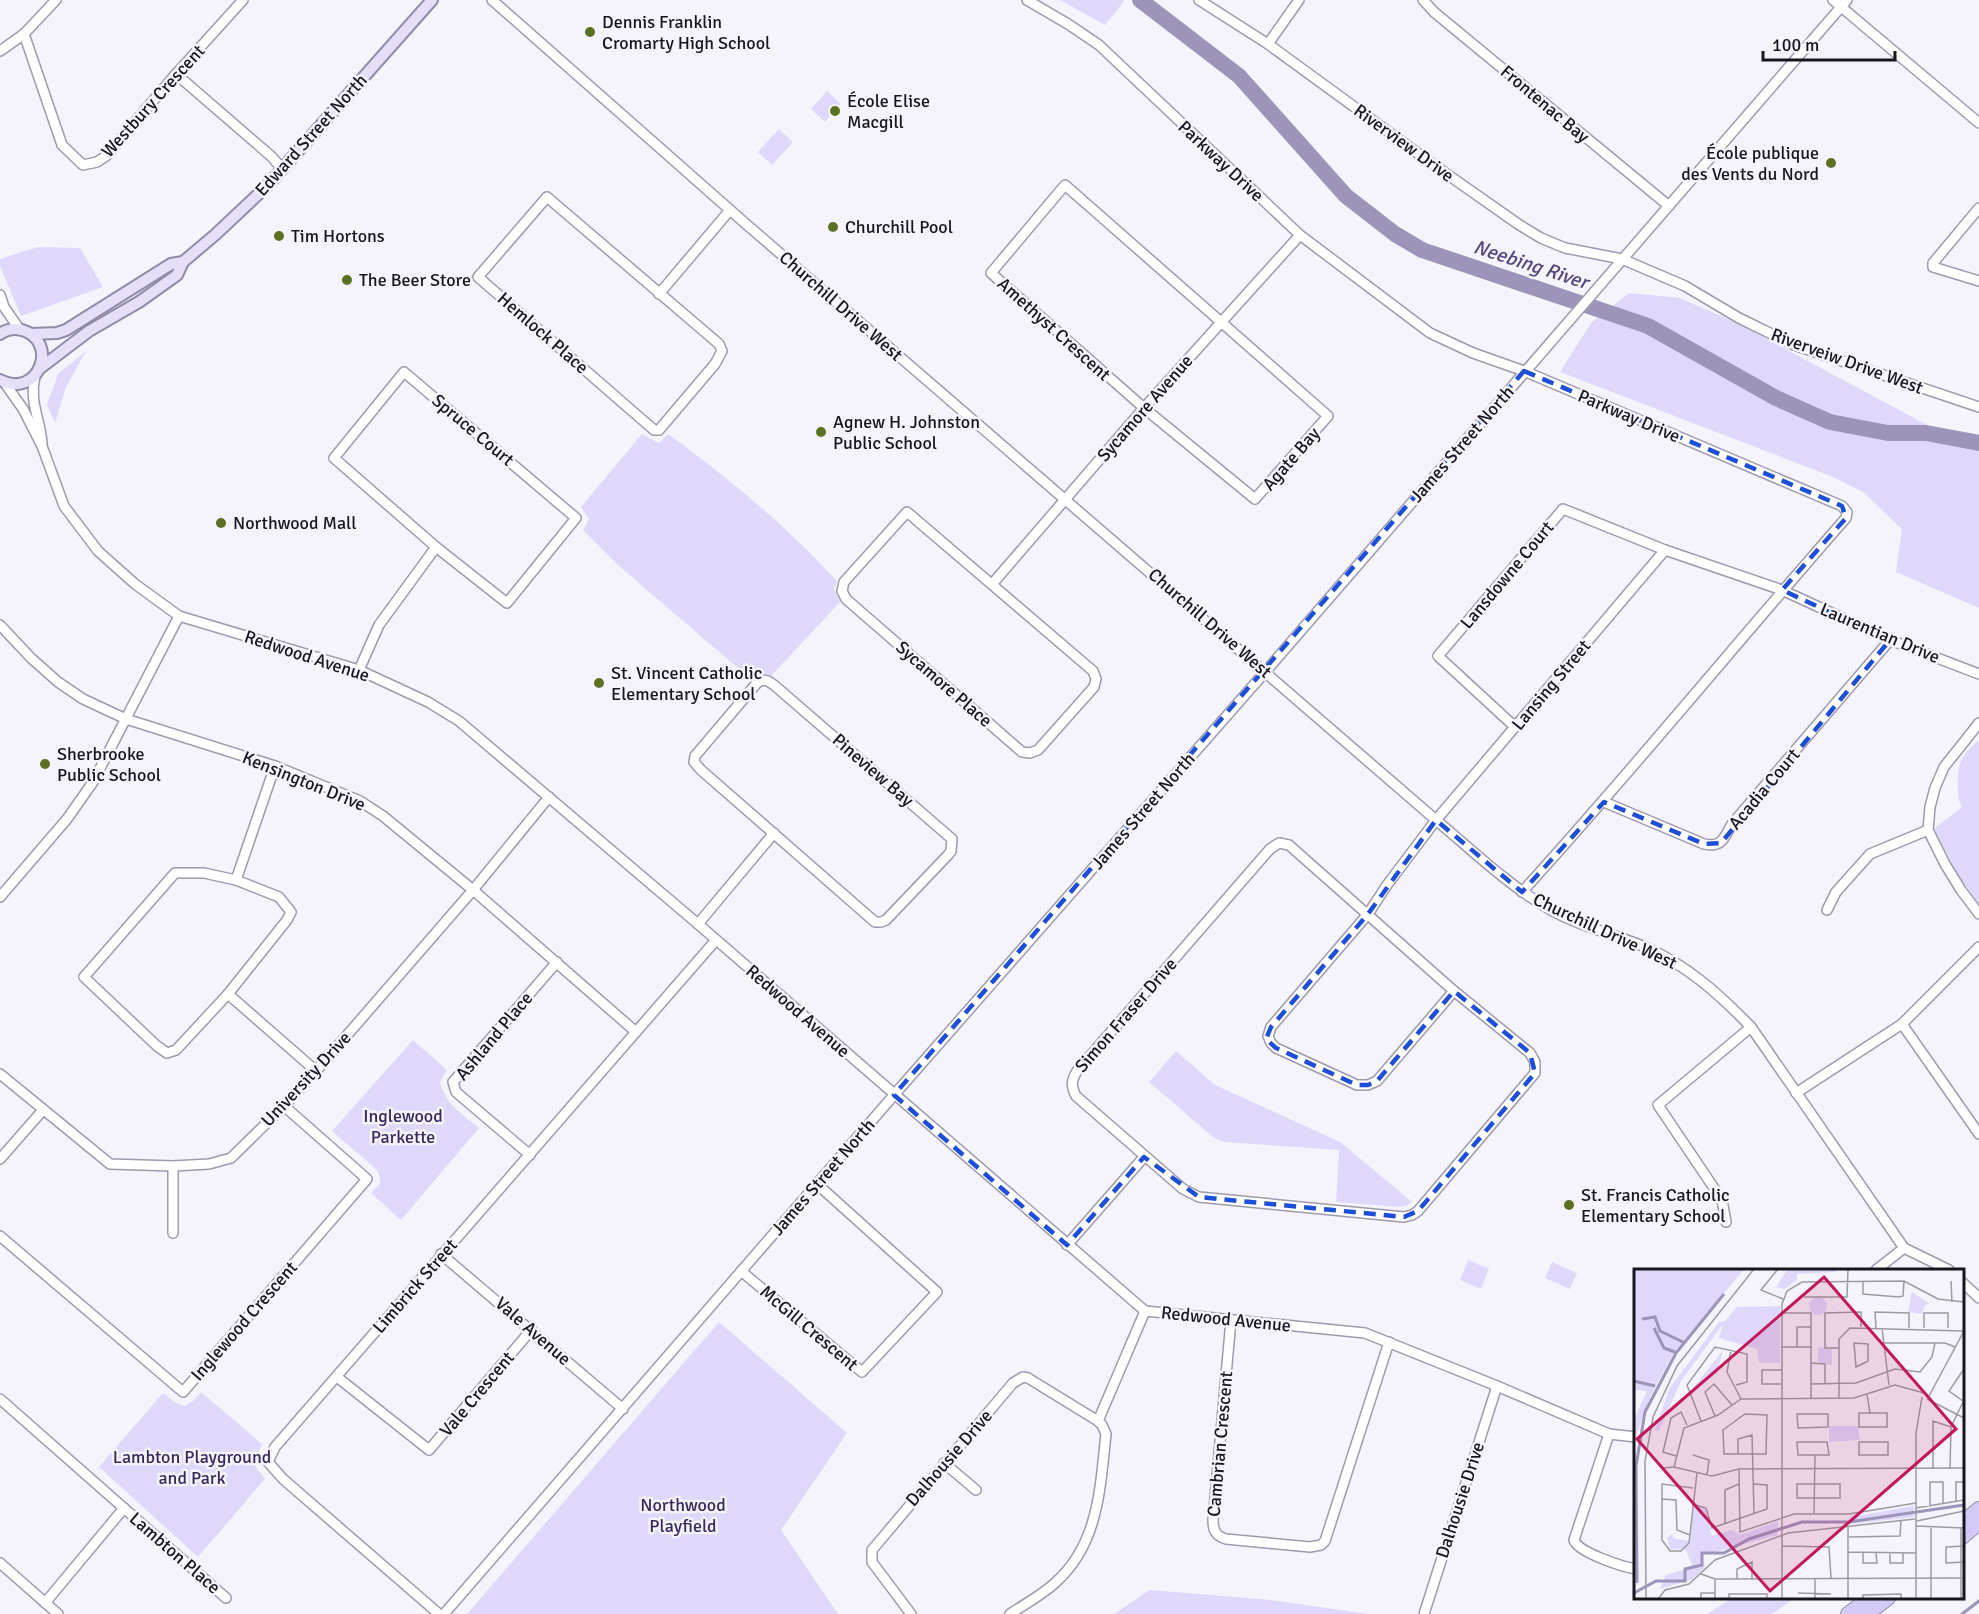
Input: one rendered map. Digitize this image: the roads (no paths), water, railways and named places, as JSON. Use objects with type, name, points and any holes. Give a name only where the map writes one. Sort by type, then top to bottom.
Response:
[{"type":"highway","points":[[1964,1521],[1979,1509]]},
{"type":"highway","points":[[1964,1535],[1979,1523]]},
{"type":"highway","points":[[1848,1614],[1868,1599]]},
{"type":"highway","points":[[1867,1614],[1887,1599]]},
{"type":"main road","name":"Edward Street North","points":[[37,372],[89,331],[161,288],[177,275],[183,262],[244,208],[282,169],[432,0]]},
{"type":"main road","name":"Edward Street North","points":[[0,334],[12,329],[45,335],[66,330],[171,264],[183,262]]},
{"type":"main road","points":[[2,381],[21,384],[37,372],[42,354],[40,346],[26,332]]},
{"type":"street","points":[[0,51],[24,34],[56,0]]},
{"type":"street","name":"Westbury Crescent","points":[[24,34],[62,145],[83,165],[97,162],[106,156],[243,0]]},
{"type":"street","name":"Churchill Drive West","points":[[492,0],[730,210],[1522,892],[1553,911],[1590,928],[1647,948],[1688,970],[1721,996],[1751,1027],[1904,1248]]},
{"type":"street","name":"Parkway Drive","points":[[1027,0],[1099,45],[1300,235],[1430,333],[1842,506],[1846,512],[1846,518],[1782,590],[1604,802],[1522,892]]},
{"type":"street","name":"Riverview Drive","points":[[1199,0],[1268,44],[1518,224],[1565,248],[1622,259]]},
{"type":"street","points":[[1268,44],[1299,0]]},
{"type":"street","name":"Frontenac Bay","points":[[1423,0],[1434,12],[1669,206]]},
{"type":"street","points":[[1840,2],[1979,123]]},
{"type":"street","name":"James Street North","points":[[444,1614],[1669,206],[1840,2]]},
{"type":"street","points":[[176,74],[272,157],[282,169]]},
{"type":"street","name":"Amethyst Crescent","points":[[1143,408],[991,273],[1065,185],[1221,323]]},
{"type":"street","name":"Hemlock Place","points":[[547,197],[659,294],[719,344],[722,351],[715,364],[659,430],[654,430],[478,277],[547,197]]},
{"type":"street","points":[[1979,208],[1933,263],[1933,267],[1979,281]]},
{"type":"street","points":[[659,294],[730,210]]},
{"type":"street","name":"Sycamore Avenue","points":[[993,583],[1143,408],[1300,235]]},
{"type":"street","name":"Riverveiw Drive West","points":[[1622,259],[1685,286],[1739,318],[1794,345],[1979,407]]},
{"type":"street","points":[[0,295],[10,316],[26,332]]},
{"type":"street","name":"Agate Bay","points":[[1143,408],[1255,500],[1329,416],[1221,323]]},
{"type":"street","name":"Redwood Avenue","points":[[37,372],[32,392],[42,446]]},
{"type":"street","name":"Spruce Court","points":[[404,372],[576,518],[507,603],[436,547],[334,458],[404,372]]},
{"type":"street","name":"Redwood Avenue","points":[[2,381],[23,409],[42,446],[64,506],[98,551],[135,584],[179,616],[359,670],[428,702],[459,721],[698,924],[1145,1311],[1365,1333],[1609,1434],[1634,1437]]},
{"type":"street","name":"Lansdowne Court","points":[[1515,727],[1438,656],[1563,509],[1665,550],[1782,590]]},
{"type":"street","name":"Sycamore Place","points":[[907,512],[993,583],[1093,671],[1096,679],[1094,687],[1038,750],[1030,753],[1022,752],[846,598],[842,591],[844,582],[907,512]]},
{"type":"street","points":[[359,670],[379,625],[436,547]]},
{"type":"street","name":"Lansing Street","points":[[1454,991],[1377,1081],[1368,1085],[1357,1085],[1276,1048],[1270,1043],[1268,1036],[1271,1027],[1368,914],[1436,820],[1665,550]]},
{"type":"street","name":"Laurentian Drive","points":[[1782,590],[1890,640],[1979,675]]},
{"type":"street","points":[[0,897],[67,819],[93,782],[179,616]]},
{"type":"street","name":"Kensington Drive","points":[[0,625],[31,658],[58,682],[83,699],[126,718],[275,766],[360,801],[383,816],[473,890],[636,1032]]},
{"type":"street","name":"Acadia Court","points":[[1604,802],[1704,844],[1713,846],[1721,843],[1732,824],[1890,640]]},
{"type":"street","name":"Pineview Bay","points":[[762,680],[774,685],[952,839],[952,845],[948,855],[886,920],[875,922],[774,833],[694,762],[695,756],[762,680]]},
{"type":"street","points":[[1979,723],[1944,767],[1930,807],[1928,830],[1955,881],[1979,914]]},
{"type":"street","points":[[236,880],[275,766]]},
{"type":"street","name":"University Drive","points":[[0,1074],[110,1164],[173,1166],[209,1164],[231,1158],[316,1071],[473,890],[549,796]]},
{"type":"street","points":[[1827,910],[1836,892],[1870,854],[1928,830]]},
{"type":"street","points":[[698,924],[774,833]]},
{"type":"street","name":"Simon Fraser Drive","points":[[1279,843],[1289,845],[1368,914],[1454,991],[1530,1053],[1535,1062],[1536,1070],[1432,1195],[1412,1215],[1199,1197],[1183,1189],[1144,1157],[1076,1096],[1072,1088],[1072,1078],[1270,849],[1279,843]]},
{"type":"street","points":[[175,873],[204,873],[236,880],[279,897],[291,912],[287,921],[228,994],[176,1050],[167,1053],[84,976],[175,873]]},
{"type":"street","name":"Limbrick Street","points":[[439,1614],[283,1479],[268,1462],[275,1447],[716,940]]},
{"type":"street","points":[[1796,1093],[1902,1024],[1979,947]]},
{"type":"street","name":"Ashland Place","points":[[530,1155],[456,1092],[453,1082],[557,962]]},
{"type":"street","points":[[228,994],[316,1071]]},
{"type":"street","points":[[1902,1024],[1979,1134]]},
{"type":"street","points":[[1726,1222],[1722,1200],[1658,1105],[1751,1027]]},
{"type":"street","name":"Inglewood Crescent","points":[[0,1236],[183,1392],[367,1179],[284,1106]]},
{"type":"street","points":[[0,1159],[43,1110]]},
{"type":"street","points":[[1067,1245],[1144,1157]]},
{"type":"street","points":[[173,1166],[173,1233]]},
{"type":"street","name":"McGill Crescent","points":[[741,1271],[862,1372],[937,1292],[817,1184]]},
{"type":"street","points":[[1877,1269],[1904,1248],[1947,1269]]},
{"type":"street","name":"Vale Avenue","points":[[441,1254],[532,1329],[623,1409]]},
{"type":"street","points":[[1964,1284],[1979,1298]]},
{"type":"street","points":[[1010,1614],[1056,1582],[1075,1559],[1089,1533],[1098,1506],[1106,1434],[1098,1421],[1145,1311]]},
{"type":"street","name":"Cambrian Crescent","points":[[1231,1320],[1213,1520],[1215,1533],[1226,1539],[1310,1547],[1321,1545],[1325,1540],[1389,1342]]},
{"type":"street","name":"Vale Crescent","points":[[337,1377],[429,1450],[532,1329]]},
{"type":"street","name":"Dalhousie Drive","points":[[911,1614],[872,1562],[870,1554],[874,1546],[1013,1383],[1023,1377],[1033,1379],[1098,1421]]},
{"type":"street","name":"Dalhousie Drive","points":[[1424,1614],[1497,1386]]},
{"type":"street","name":"Lambton Place","points":[[0,1399],[226,1598]]},
{"type":"street","points":[[1609,1434],[1574,1540],[1579,1547],[1623,1567],[1634,1569]]},
{"type":"street","points":[[944,1463],[976,1490]]},
{"type":"street","points":[[45,1603],[124,1508]]},
{"type":"street","points":[[0,1563],[58,1614]]},
{"type":"waterway","name":"Neebing River","points":[[1140,0],[1239,76],[1346,196],[1395,234],[1422,250],[1648,326],[1776,398],[1830,422],[1888,433],[1926,433],[1979,443]]},
{"type":"waterway","points":[[1962,1614],[1979,1601]]},
{"type":"place","name":"Dennis Franklin Cromarty High School","points":[[590,32]]},
{"type":"place","name":"École Elise Macgill","points":[[835,111]]},
{"type":"place","name":"École publique des Vents du Nord","points":[[1831,163]]},
{"type":"place","name":"Churchill Pool","points":[[833,227]]},
{"type":"place","name":"Tim Hortons","points":[[279,236]]},
{"type":"place","name":"The Beer Store","points":[[347,280]]},
{"type":"place","name":"Agnew H. Johnston Public School","points":[[821,432]]},
{"type":"place","name":"Northwood Mall","points":[[221,523]]},
{"type":"place","name":"St. Vincent Catholic Elementary School","points":[[599,683]]},
{"type":"place","name":"Sherbrooke Public School","points":[[45,764]]},
{"type":"place","name":"St. Francis Catholic Elementary School","points":[[1569,1205]]},
{"type":"park label","name":"Inglewood Parkette","points":[[403,1126]]},
{"type":"park label","name":"Lambton Playground and Park","points":[[192,1467]]},
{"type":"park label","name":"Northwood Playfield","points":[[683,1516]]}]
